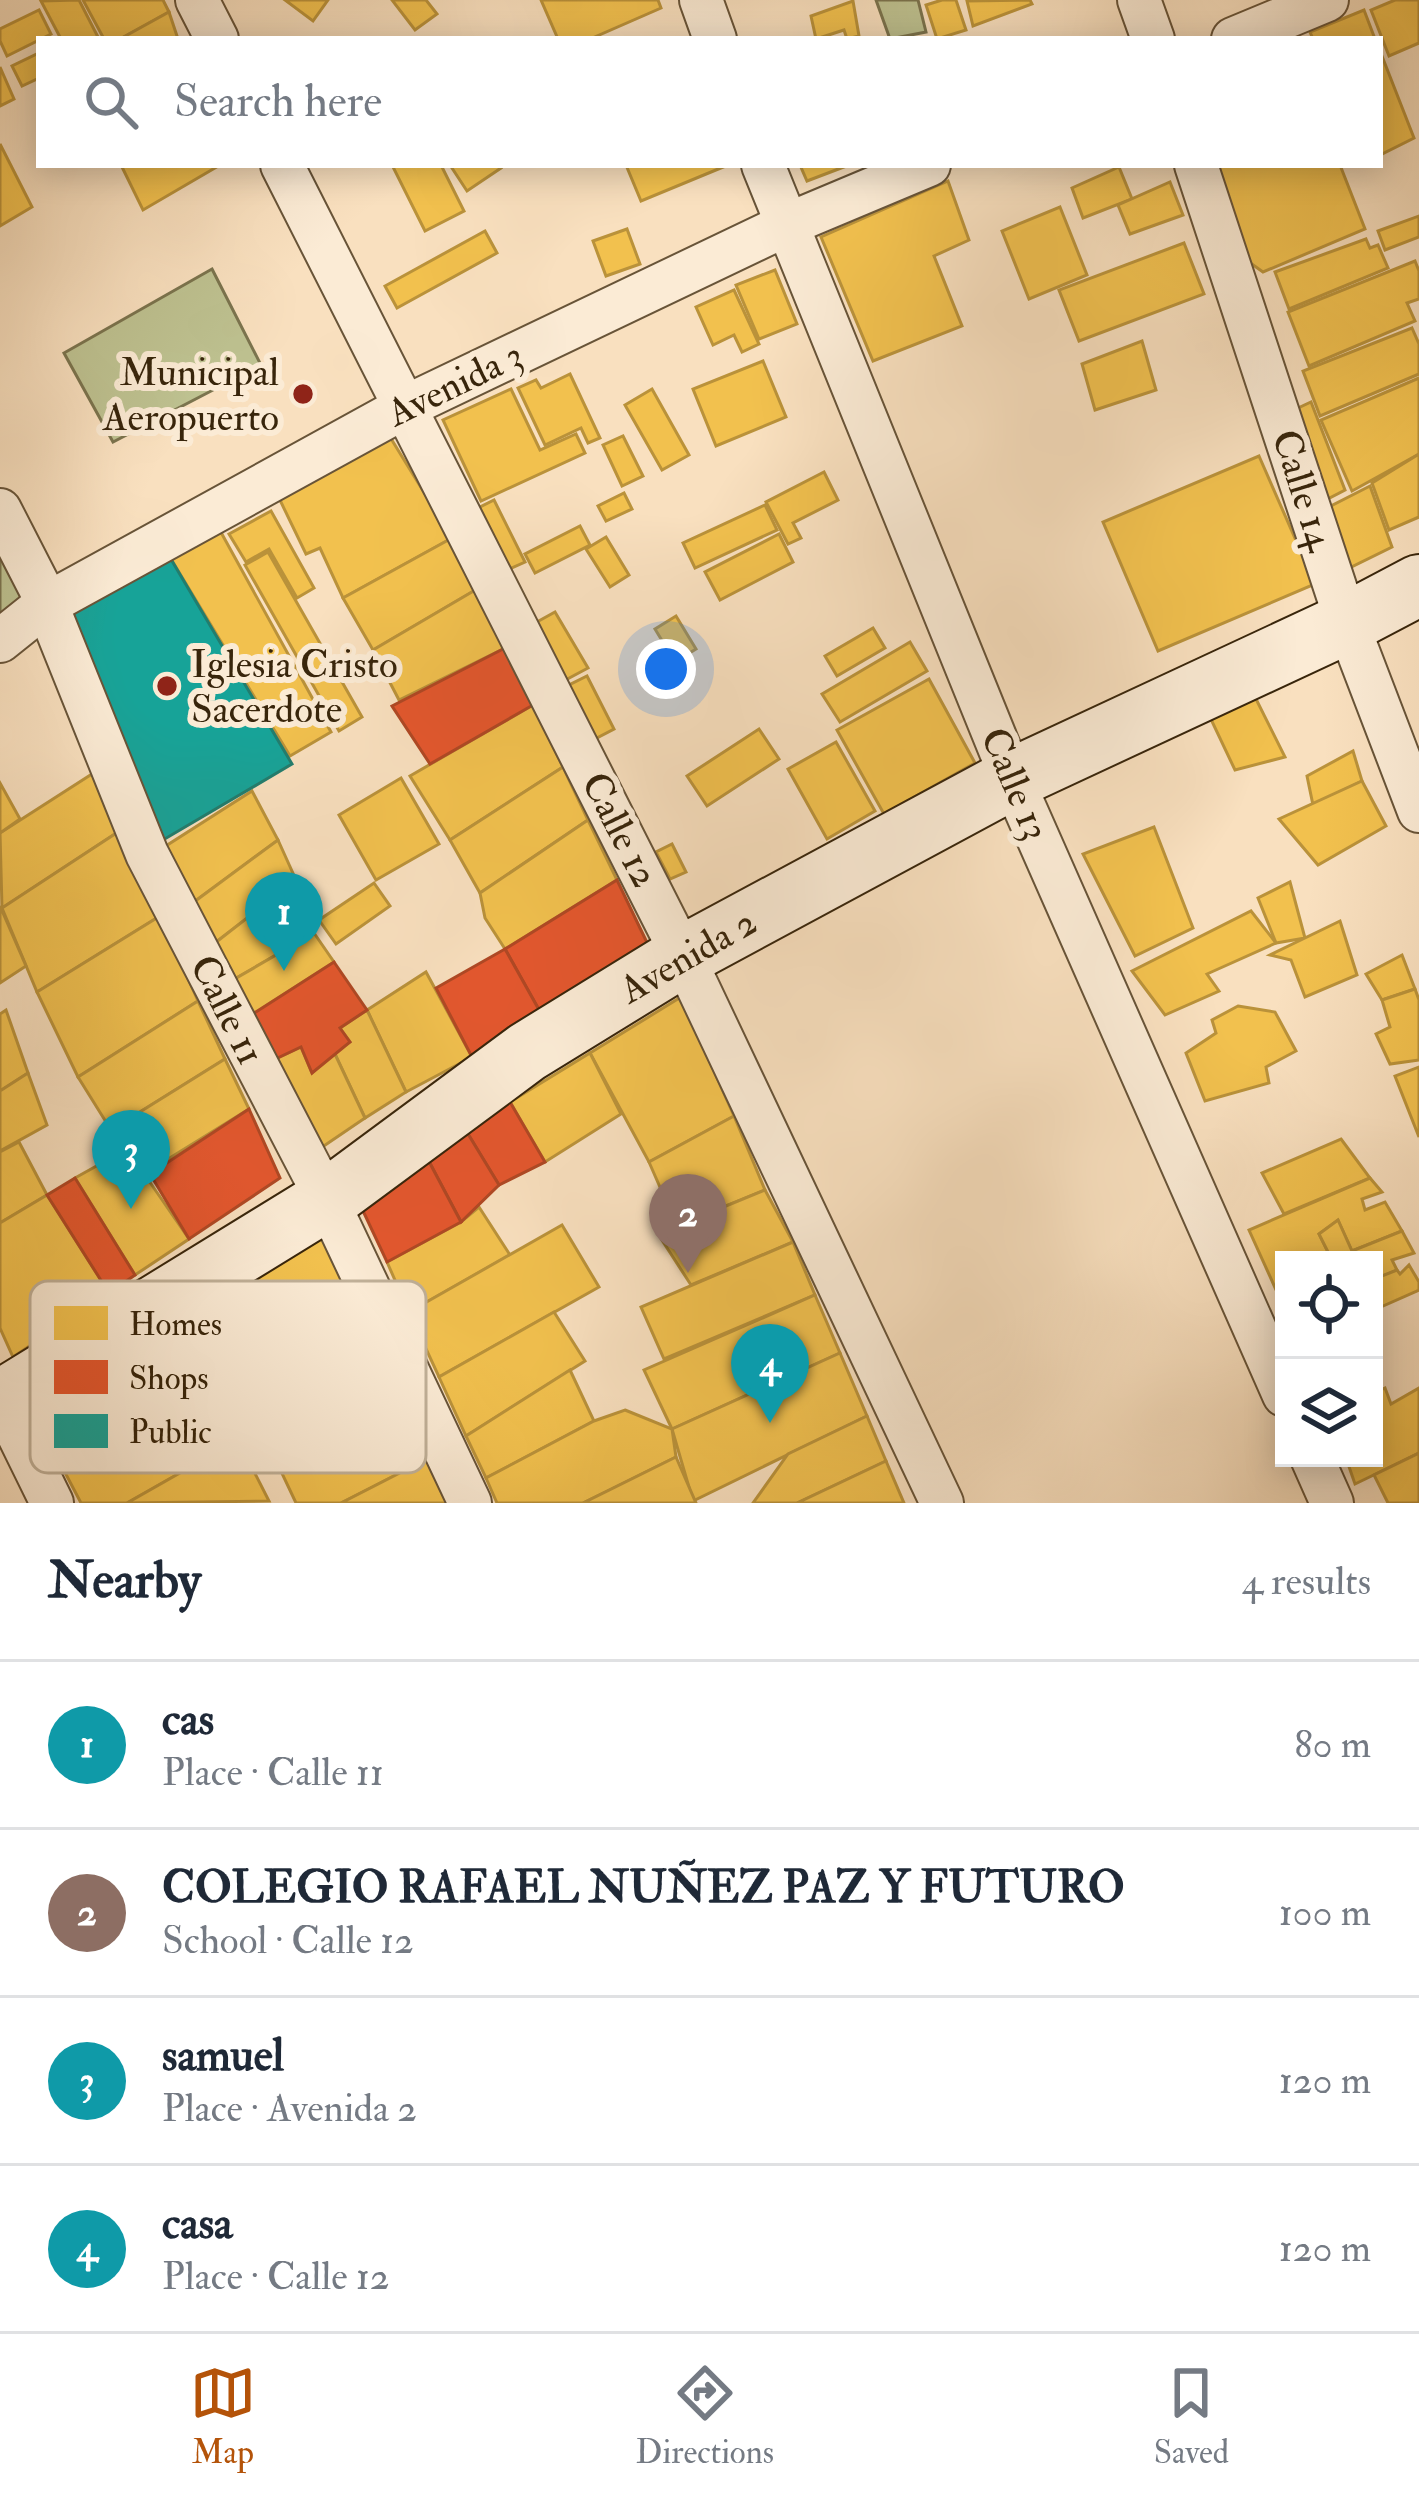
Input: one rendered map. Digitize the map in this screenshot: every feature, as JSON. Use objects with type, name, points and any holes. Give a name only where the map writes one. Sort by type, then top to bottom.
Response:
[{"type":"street","points":[[197,0],[215,36]]},
{"type":"street","points":[[700,0],[715,36]]},
{"type":"street","points":[[1138,0],[1152,36]]},
{"type":"street","points":[[1240,36],[1327,0]]},
{"type":"street","name":"Calle 12","points":[[284,168],[683,956],[942,1503]]},
{"type":"street","name":"Calle 13","points":[[764,168],[1012,779],[1275,1375]]},
{"type":"street","name":"Avenida 3","points":[[0,640],[45,605],[405,406],[786,225],[922,168]]},
{"type":"street","name":"Calle 14","points":[[1197,168],[1347,622],[1419,811]]},
{"type":"street","name":"Calle 11","points":[[0,510],[45,605],[147,854],[366,1281]]},
{"type":"street","name":"Avenida 2","points":[[193,1281],[327,1199],[527,1052],[683,956],[1012,779],[1419,585]]},
{"type":"street","name":"Avenida 2","points":[[0,1399],[30,1381]]},
{"type":"street","points":[[0,1399],[30,1459]]},
{"type":"street","name":"Calle 11","points":[[426,1409],[470,1503]]},
{"type":"street","points":[[1316,1467],[1332,1503]]},
{"type":"street","points":[[37,1473],[52,1503]]},
{"type":"green space","points":[[876,0],[918,0],[926,32],[889,36]]},
{"type":"green space","points":[[212,269],[261,365],[113,442],[64,353]]},
{"type":"green space","points":[[0,509],[40,588],[0,616]]},
{"type":"building: Homes","points":[[79,0],[97,36],[59,36],[41,1]]},
{"type":"building: Homes","points":[[83,0],[163,0],[169,12],[125,36],[102,36]]},
{"type":"building: Homes","points":[[285,0],[328,0],[313,21]]},
{"type":"building: Homes","points":[[392,0],[426,0],[437,14],[415,30]]},
{"type":"building: Homes","points":[[541,0],[658,0],[661,8],[597,36],[557,36]]},
{"type":"building: Homes","points":[[956,0],[966,30],[936,36],[926,5]]},
{"type":"building: Homes","points":[[1030,0],[1032,4],[973,26],[967,1]]},
{"type":"building: Homes","points":[[1395,0],[1419,0],[1419,43],[1389,56],[1371,10]]},
{"type":"building: Homes","points":[[853,1],[859,36],[846,36],[844,30],[815,36],[811,16]]},
{"type":"building: Homes","points":[[39,10],[51,34],[36,36],[36,42],[7,56],[0,29]]},
{"type":"building: Homes","points":[[1364,10],[1374,36],[1312,36],[1310,32]]},
{"type":"building: Homes","points":[[169,12],[177,36],[125,36]]},
{"type":"building: Homes","points":[[36,54],[36,79],[22,86],[12,66]]},
{"type":"building: Homes","points":[[1383,59],[1414,138],[1383,154]]},
{"type":"building: Homes","points":[[0,67],[14,99],[0,106]]},
{"type":"building: Homes","points":[[0,144],[32,207],[0,226]]},
{"type":"building: Homes","points":[[122,168],[215,168],[143,210]]},
{"type":"building: Homes","points":[[394,168],[442,168],[464,211],[425,231]]},
{"type":"building: Homes","points":[[452,168],[501,168],[467,191]]},
{"type":"building: Homes","points":[[627,168],[721,168],[641,201]]},
{"type":"building: Homes","points":[[801,168],[841,168],[807,181]]},
{"type":"building: Homes","points":[[1119,168],[1132,199],[1083,218],[1072,188]]},
{"type":"building: Homes","points":[[1204,168],[1341,168],[1365,229],[1263,272],[1235,252]]},
{"type":"building: Homes","points":[[948,181],[969,240],[934,256],[962,326],[873,361],[821,237]]},
{"type":"building: Homes","points":[[1170,182],[1183,215],[1130,234],[1118,205]]},
{"type":"building: Homes","points":[[1060,207],[1087,275],[1029,299],[1002,231]]},
{"type":"building: Homes","points":[[1419,216],[1419,237],[1385,250],[1378,231]]},
{"type":"building: Homes","points":[[627,229],[640,264],[606,276],[593,241]]},
{"type":"building: Homes","points":[[485,231],[497,253],[397,308],[385,286]]},
{"type":"building: Homes","points":[[1366,239],[1370,248],[1378,245],[1388,268],[1289,309],[1275,272]]},
{"type":"building: Homes","points":[[1184,243],[1204,294],[1079,341],[1059,290]]},
{"type":"building: Homes","points":[[1415,261],[1419,299],[1407,303],[1415,321],[1309,366],[1288,312]]},
{"type":"building: Homes","points":[[775,270],[797,324],[759,339],[736,285]]},
{"type":"building: Homes","points":[[734,290],[759,344],[742,352],[734,335],[713,345],[696,307]]},
{"type":"building: Homes","points":[[1412,328],[1419,344],[1419,374],[1320,416],[1303,371]]},
{"type":"building: Homes","points":[[1142,341],[1156,390],[1095,410],[1082,364]]},
{"type":"building: Homes","points":[[763,361],[786,417],[716,446],[693,389]]},
{"type":"building: Homes","points":[[570,374],[600,438],[588,443],[581,428],[545,445],[518,388],[536,380],[541,388]]},
{"type":"building: Homes","points":[[1419,378],[1419,454],[1352,491],[1321,420]]},
{"type":"building: Homes","points":[[511,389],[540,450],[576,434],[585,453],[481,501],[443,420]]},
{"type":"building: Homes","points":[[652,389],[689,455],[662,470],[625,405]]},
{"type":"building: Homes","points":[[1311,402],[1345,490],[1312,507],[1281,416]]},
{"type":"building: Homes","points":[[623,436],[643,476],[622,486],[603,445]]},
{"type":"building: Homes","points":[[390,437],[452,538],[343,598],[320,548],[306,554],[278,496]]},
{"type":"building: Homes","points":[[1419,454],[1419,517],[1389,530],[1372,483]]},
{"type":"building: Homes","points":[[1259,456],[1315,584],[1158,651],[1103,522]]},
{"type":"building: Homes","points":[[824,472],[838,500],[793,523],[801,538],[788,544],[766,502]]},
{"type":"building: Homes","points":[[1370,486],[1392,547],[1337,574],[1319,512]]},
{"type":"building: Homes","points":[[624,493],[632,509],[606,521],[598,506]]},
{"type":"building: Homes","points":[[494,500],[525,562],[503,572],[472,511]]},
{"type":"building: Homes","points":[[765,505],[777,530],[695,568],[683,543]]},
{"type":"building: Homes","points":[[271,511],[314,588],[297,598],[269,549],[246,562],[229,534]]},
{"type":"building: Homes","points":[[212,516],[331,732],[290,756],[162,544]]},
{"type":"building: Homes","points":[[580,526],[590,545],[535,573],[525,554]]},
{"type":"building: Homes","points":[[779,534],[793,562],[720,600],[705,572]]},
{"type":"building: Homes","points":[[606,537],[629,575],[610,587],[586,549]]},
{"type":"building: Homes","points":[[452,538],[477,589],[373,650],[343,598]]},
{"type":"building: Homes","points":[[268,552],[362,717],[339,731],[245,565]]},
{"type":"building: Homes","points":[[477,589],[505,648],[399,700],[373,650]]},
{"type":"building: Homes","points":[[555,612],[588,668],[558,684],[526,628]]},
{"type":"building: Homes","points":[[676,616],[696,649],[675,662],[655,629]]},
{"type":"building: Homes","points":[[873,628],[885,648],[837,676],[825,656]]},
{"type":"building: Homes","points":[[910,642],[927,671],[840,722],[822,694]]},
{"type":"building: Homes","points":[[587,676],[614,729],[591,741],[563,688]]},
{"type":"building: Homes","points":[[929,679],[975,763],[884,814],[837,730]]},
{"type":"building: Homes","points":[[1252,691],[1285,757],[1235,770],[1208,713]]},
{"type":"building: Homes","points":[[533,705],[563,767],[450,840],[410,776]]},
{"type":"building: Homes","points":[[759,729],[779,759],[707,806],[687,776]]},
{"type":"building: Homes","points":[[836,742],[875,811],[827,839],[788,769]]},
{"type":"building: Homes","points":[[1353,751],[1362,781],[1313,805],[1307,776]]},
{"type":"building: Homes","points":[[563,767],[588,820],[480,893],[450,840]]},
{"type":"building: Homes","points":[[92,774],[118,832],[2,908],[0,833]]},
{"type":"building: Homes","points":[[401,778],[439,844],[376,880],[339,815]]},
{"type":"building: Homes","points":[[1362,781],[1386,826],[1318,865],[1279,819]]},
{"type":"building: Homes","points":[[0,783],[20,819],[0,833]]},
{"type":"building: Homes","points":[[252,791],[278,840],[194,902],[158,851]]},
{"type":"building: Homes","points":[[588,820],[617,880],[505,949],[485,918],[480,893]]},
{"type":"building: Homes","points":[[1154,827],[1193,928],[1135,956],[1083,854]]},
{"type":"building: Homes","points":[[118,832],[160,916],[37,992],[2,908]]},
{"type":"building: Homes","points":[[278,840],[296,880],[215,943],[194,902]]},
{"type":"building: Homes","points":[[672,844],[686,872],[670,879],[656,852]]},
{"type":"building: Homes","points":[[296,880],[314,933],[233,980],[215,943]]},
{"type":"building: Homes","points":[[1290,882],[1305,938],[1276,943],[1258,898]]},
{"type":"building: Homes","points":[[374,883],[390,906],[336,944],[319,920]]},
{"type":"building: Homes","points":[[0,906],[26,966],[0,983]]},
{"type":"building: Homes","points":[[1251,911],[1276,943],[1207,974],[1219,991],[1165,1015],[1132,971]]},
{"type":"building: Homes","points":[[160,916],[198,1001],[78,1077],[37,992]]},
{"type":"building: Homes","points":[[1340,921],[1357,975],[1305,997],[1291,960],[1270,955]]},
{"type":"building: Homes","points":[[314,933],[334,962],[248,1017],[233,980]]},
{"type":"building: Homes","points":[[1402,955],[1415,989],[1382,1000],[1366,974]]},
{"type":"building: Homes","points":[[426,972],[472,1057],[406,1092],[367,1010]]},
{"type":"building: Homes","points":[[1415,989],[1419,1060],[1390,1064],[1376,1034],[1390,1027],[1382,1000]]},
{"type":"building: Homes","points":[[681,997],[734,1116],[649,1162],[590,1053]]},
{"type":"building: Homes","points":[[198,1001],[225,1059],[111,1130],[78,1077]]},
{"type":"building: Homes","points":[[1238,1006],[1275,1012],[1296,1051],[1266,1067],[1269,1083],[1205,1101],[1186,1053],[1216,1033],[1212,1020]]},
{"type":"building: Homes","points":[[6,1010],[28,1073],[0,1091],[0,1014]]},
{"type":"building: Homes","points":[[367,1010],[406,1092],[365,1118],[334,1052],[350,1042],[340,1028]]},
{"type":"building: Homes","points":[[301,1047],[312,1073],[334,1052],[365,1118],[312,1154],[269,1062]]},
{"type":"building: Homes","points":[[590,1053],[621,1114],[545,1162],[510,1102]]},
{"type":"building: Homes","points":[[225,1059],[249,1109],[147,1172],[111,1130]]},
{"type":"building: Homes","points":[[1419,1067],[1419,1137],[1395,1076]]},
{"type":"building: Homes","points":[[28,1073],[47,1125],[0,1151],[0,1091]]},
{"type":"building: Homes","points":[[734,1116],[765,1190],[677,1226],[649,1162]]},
{"type":"building: Homes","points":[[1341,1139],[1370,1178],[1284,1214],[1262,1173]]},
{"type":"building: Homes","points":[[19,1142],[47,1195],[0,1223],[0,1152]]},
{"type":"building: Homes","points":[[127,1149],[189,1239],[135,1275],[75,1178]]},
{"type":"building: Homes","points":[[1370,1178],[1382,1192],[1362,1199],[1365,1210],[1385,1202],[1402,1231],[1352,1251],[1338,1220],[1319,1234],[1328,1251],[1275,1251],[1275,1288],[1249,1230]]},
{"type":"building: Homes","points":[[765,1190],[793,1242],[691,1285],[658,1234]]},
{"type":"building: Homes","points":[[47,1195],[101,1281],[30,1281],[30,1346],[13,1357],[0,1328],[0,1223]]},
{"type":"building: Homes","points":[[479,1207],[510,1255],[426,1302],[426,1281],[395,1281],[387,1262],[461,1222]]},
{"type":"building: Homes","points":[[315,1217],[345,1281],[225,1281]]},
{"type":"building: Homes","points":[[1338,1220],[1352,1251],[1328,1251],[1319,1234]]},
{"type":"building: Homes","points":[[562,1225],[599,1287],[439,1377],[426,1349],[426,1302]]},
{"type":"building: Homes","points":[[1402,1231],[1414,1253],[1392,1260],[1397,1270],[1383,1276],[1383,1251],[1352,1251]]},
{"type":"building: Homes","points":[[793,1242],[815,1295],[664,1359],[641,1307]]},
{"type":"building: Homes","points":[[1409,1265],[1419,1290],[1383,1306],[1383,1275],[1397,1270],[1400,1274]]},
{"type":"building: Homes","points":[[815,1295],[840,1353],[672,1429],[644,1370]]},
{"type":"building: Homes","points":[[554,1312],[585,1361],[466,1436],[439,1377]]},
{"type":"building: Homes","points":[[840,1353],[867,1416],[693,1501],[672,1429]]},
{"type":"building: Homes","points":[[570,1370],[594,1421],[486,1478],[466,1436]]},
{"type":"building: Homes","points":[[1419,1388],[1419,1453],[1355,1484],[1349,1467],[1383,1467],[1383,1389],[1391,1404]]},
{"type":"building: Homes","points":[[625,1410],[672,1429],[676,1457],[583,1503],[497,1503],[486,1478],[594,1421]]},
{"type":"building: Homes","points":[[867,1416],[886,1461],[797,1503],[753,1503],[788,1454]]},
{"type":"building: Homes","points":[[1419,1453],[1419,1503],[1388,1503],[1374,1475]]},
{"type":"building: Homes","points":[[676,1457],[696,1503],[583,1503]]},
{"type":"building: Homes","points":[[426,1460],[450,1503],[341,1503],[400,1473],[426,1473]]},
{"type":"building: Homes","points":[[886,1461],[904,1503],[797,1503]]},
{"type":"building: Homes","points":[[65,1473],[180,1473],[127,1503],[81,1503]]},
{"type":"building: Homes","points":[[180,1473],[255,1473],[269,1501],[127,1503]]},
{"type":"building: Homes","points":[[282,1473],[400,1473],[341,1503],[296,1503]]},
{"type":"building: Shops","points":[[505,648],[533,705],[430,764],[392,706]]},
{"type":"building: Shops","points":[[617,880],[652,953],[543,1017],[505,949]]},
{"type":"building: Shops","points":[[505,949],[543,1017],[472,1057],[436,988]]},
{"type":"building: Shops","points":[[334,962],[367,1010],[340,1028],[350,1042],[312,1073],[301,1047],[269,1062],[248,1017]]},
{"type":"building: Shops","points":[[510,1102],[545,1162],[499,1185],[465,1129]]},
{"type":"building: Shops","points":[[249,1109],[280,1178],[189,1239],[150,1174]]},
{"type":"building: Shops","points":[[465,1129],[499,1185],[461,1222],[425,1154]]},
{"type":"building: Shops","points":[[425,1154],[461,1222],[387,1262],[356,1196]]},
{"type":"building: Shops","points":[[75,1178],[135,1275],[126,1281],[101,1281],[47,1195]]},
{"type":"building: Public","name":"Iglesia Cristo Sacerdote","points":[[162,544],[292,764],[163,840],[49,607]]},
{"type":"place","name":"Municipal Aeropuerto","points":[[303,394]]},
{"type":"place","name":"Iglesia Cristo Sacerdote","points":[[167,686]]},
{"type":"place","name":"cas","points":[[284,971]]},
{"type":"place","name":"samuel","points":[[131,1209]]},
{"type":"place","name":"COLEGIO RAFAEL NUÑEZ PAZ Y FUTURO","points":[[688,1273]]},
{"type":"place","name":"casa","points":[[770,1423]]}]
